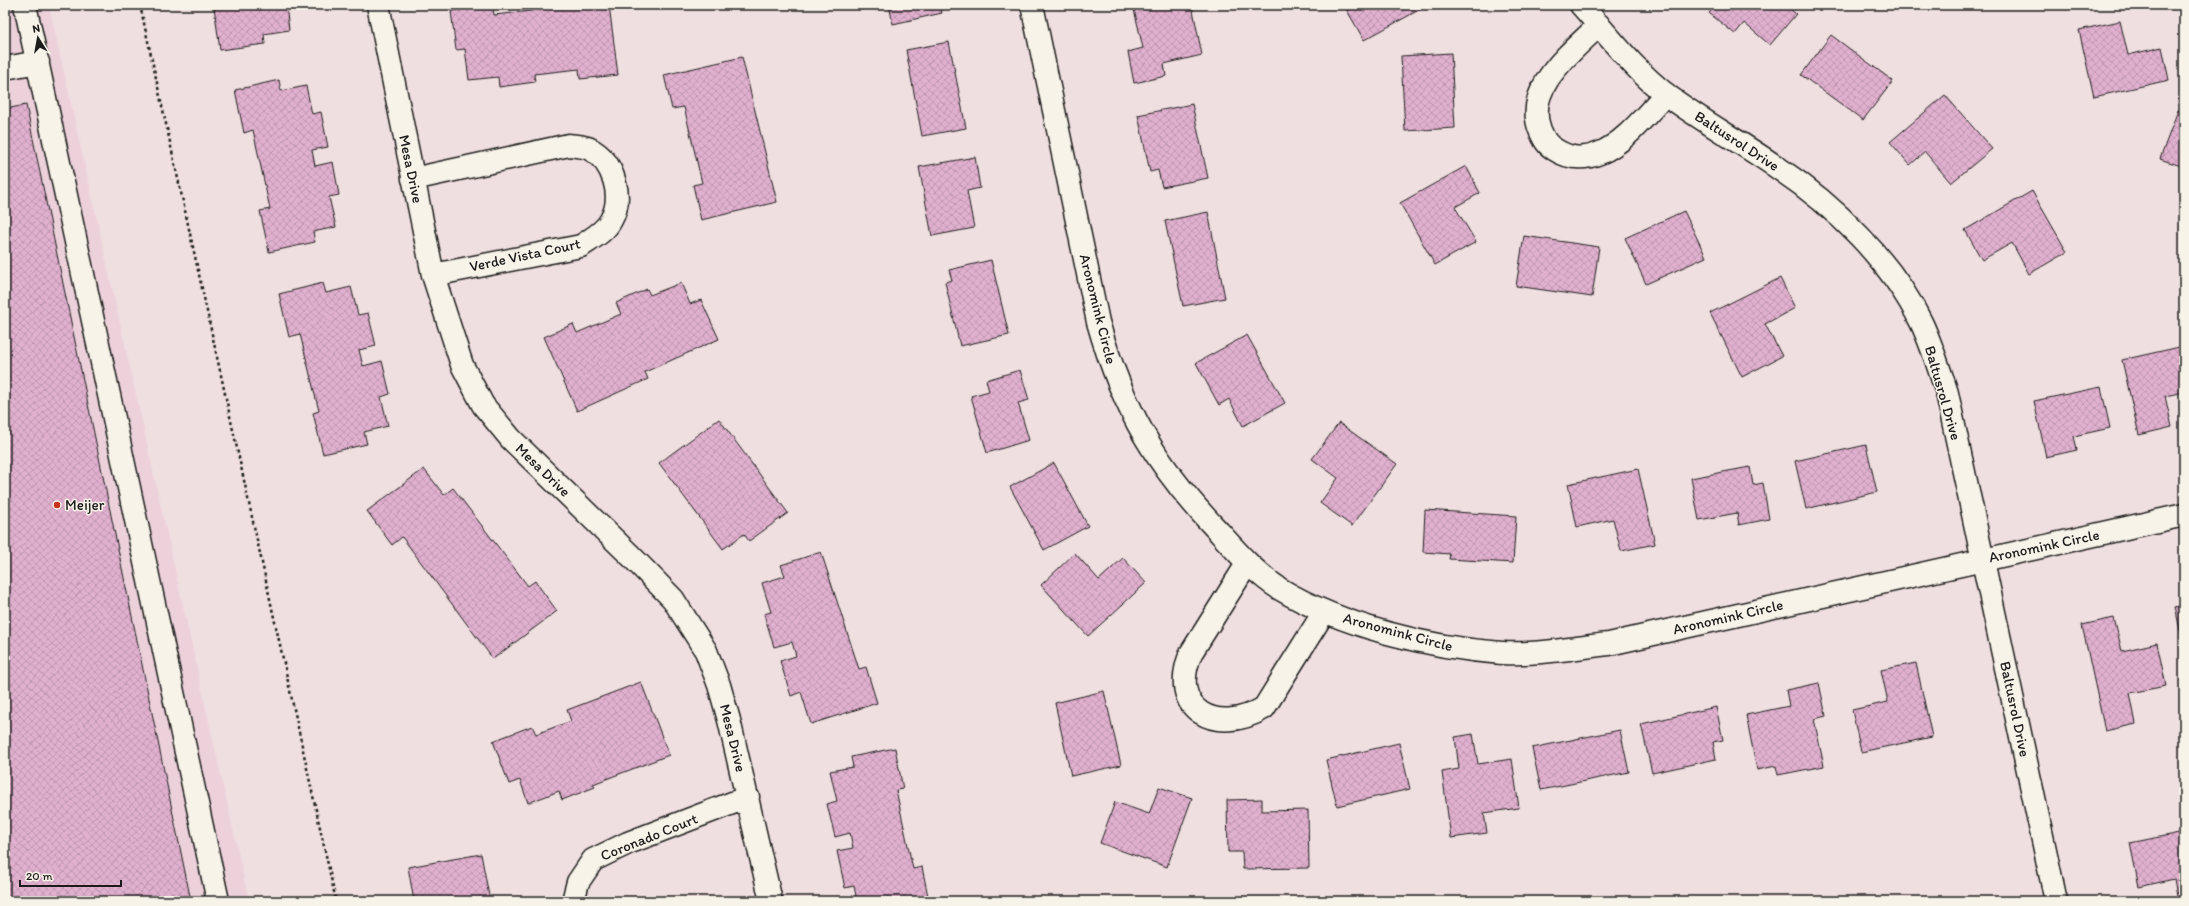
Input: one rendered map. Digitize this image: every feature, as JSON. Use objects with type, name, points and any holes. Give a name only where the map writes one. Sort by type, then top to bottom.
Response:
[{"type":"street","points":[[25,5],[218,901]]},
{"type":"street","name":"Mesa Drive","points":[[378,5],[433,275],[462,365],[483,405],[511,439],[632,556],[673,599],[706,651],[730,720],[771,901]]},
{"type":"street","name":"Aronomink Circle","points":[[1032,5],[1091,289],[1109,360],[1135,422],[1153,453],[1178,488],[1247,564],[1280,589],[1324,612],[1396,635],[1451,647],[1503,653],[1547,652],[1609,644],[1982,559],[2184,515]]},
{"type":"street","name":"Baltusrol Drive","points":[[1581,5],[1629,59],[1666,94],[1780,169],[1832,209],[1871,249],[1903,293],[1920,321],[1932,348],[1947,393],[2056,901]]},
{"type":"street","points":[[1599,25],[1548,79],[1537,101],[1537,123],[1546,144],[1564,156],[1582,158],[1600,153],[1619,142],[1666,94]]},
{"type":"street","points":[[5,68],[38,62]]},
{"type":"street","name":"Verde Vista Court","points":[[413,179],[569,145],[590,149],[603,159],[615,178],[616,197],[612,220],[599,234],[581,246],[433,275]]},
{"type":"street","points":[[1247,564],[1191,653],[1184,670],[1184,684],[1189,701],[1202,714],[1234,720],[1250,716],[1264,708],[1324,612]]},
{"type":"street","name":"Coronado Court","points":[[573,901],[578,882],[592,860],[628,843],[748,797]]},
{"type":"path","points":[[140,5],[336,901]]},
{"type":"shaded area","name":"Meijer","points":[[5,5],[49,5],[249,901],[5,901]]},
{"type":"building","points":[[225,5],[286,5],[289,30],[264,34],[265,44],[220,50],[214,7]]},
{"type":"building","points":[[530,5],[609,5],[618,75],[580,79],[579,69],[534,74],[535,82],[499,87],[498,77],[469,80],[465,49],[456,50],[451,11],[493,6],[494,15],[531,11]]},
{"type":"building","points":[[889,5],[940,5],[942,13],[893,24]]},
{"type":"building","points":[[1133,5],[1192,5],[1202,55],[1164,64],[1166,76],[1134,83],[1128,52],[1143,48]]},
{"type":"building","points":[[1349,5],[1428,5],[1364,40],[1345,7]]},
{"type":"building","points":[[1716,5],[1785,5],[1796,14],[1770,45],[1744,23],[1735,34],[1709,13]]},
{"type":"building","points":[[2120,21],[2128,55],[2162,47],[2169,80],[2094,97],[2079,30]]},
{"type":"building","points":[[1831,35],[1893,81],[1863,120],[1801,75]]},
{"type":"building","points":[[949,42],[966,128],[922,136],[906,50]]},
{"type":"building","points":[[1451,53],[1455,128],[1405,131],[1401,56]]},
{"type":"building","points":[[742,57],[777,202],[701,220],[693,185],[702,183],[684,107],[672,109],[664,75]]},
{"type":"building","points":[[279,80],[281,91],[306,86],[312,114],[321,112],[328,147],[312,150],[315,166],[333,162],[339,195],[329,197],[336,227],[313,232],[315,242],[269,252],[260,211],[270,209],[253,130],[244,133],[235,90]]},
{"type":"building","points":[[1945,95],[1992,149],[1951,183],[1925,152],[1910,165],[1890,142]]},
{"type":"building","points":[[1192,104],[1208,178],[1162,187],[1158,170],[1150,172],[1138,115]]},
{"type":"building","name":"Meijer","points":[[26,105],[191,901],[5,901],[5,109]]},
{"type":"building","points":[[2178,110],[2184,112],[2184,167],[2160,159]]},
{"type":"building","points":[[975,157],[980,188],[967,191],[974,228],[932,236],[919,167]]},
{"type":"building","points":[[1466,166],[1480,193],[1455,207],[1476,242],[1435,265],[1400,203]]},
{"type":"building","points":[[2032,191],[2067,252],[2029,274],[2012,243],[1982,260],[1965,230]]},
{"type":"building","points":[[1684,211],[1706,257],[1646,284],[1625,238]]},
{"type":"building","points":[[1208,212],[1225,298],[1183,306],[1165,221]]},
{"type":"building","points":[[1524,236],[1599,247],[1592,297],[1516,286]]},
{"type":"building","points":[[991,260],[1009,335],[960,346],[945,282],[952,280],[949,270]]},
{"type":"building","points":[[1780,278],[1795,308],[1765,324],[1782,356],[1742,377],[1710,313]]},
{"type":"building","points":[[323,283],[326,293],[351,287],[358,315],[368,313],[376,346],[359,350],[363,366],[382,361],[390,394],[381,397],[388,426],[364,432],[367,444],[323,454],[313,413],[319,411],[300,334],[289,337],[279,294]]},
{"type":"building","points":[[681,283],[690,304],[701,300],[719,339],[645,372],[648,379],[577,411],[544,337],[573,324],[577,333],[621,314],[616,303],[647,289],[650,295]]},
{"type":"building","points":[[1247,335],[1285,403],[1243,426],[1229,399],[1219,405],[1196,363]]},
{"type":"building","points":[[2184,346],[2184,392],[2165,396],[2172,427],[2139,435],[2122,360]]},
{"type":"building","points":[[1020,370],[1029,400],[1018,403],[1029,440],[987,453],[971,396],[989,391],[986,380]]},
{"type":"building","points":[[2101,387],[2110,428],[2074,436],[2077,450],[2046,457],[2034,401]]},
{"type":"building","points":[[719,419],[788,513],[749,541],[744,534],[723,549],[659,463]]},
{"type":"building","points":[[1339,423],[1397,464],[1352,526],[1320,503],[1338,478],[1312,459]]},
{"type":"building","points":[[1866,445],[1877,492],[1806,509],[1795,461]]},
{"type":"building","points":[[1054,463],[1088,526],[1044,550],[1010,487]]},
{"type":"building","points":[[1750,467],[1753,485],[1763,483],[1769,519],[1739,525],[1737,513],[1699,520],[1691,478]]},
{"type":"building","points":[[424,469],[444,495],[453,488],[528,586],[535,581],[557,611],[493,659],[402,537],[392,545],[367,511]]},
{"type":"building","points":[[1638,469],[1655,544],[1621,551],[1613,519],[1577,527],[1568,484]]},
{"type":"building","points":[[1425,510],[1516,516],[1513,563],[1449,559],[1450,554],[1423,552]]},
{"type":"building","points":[[821,552],[859,669],[866,667],[877,703],[811,724],[801,692],[791,696],[780,661],[796,656],[792,642],[774,647],[764,614],[771,612],[762,583],[785,576],[781,565]]},
{"type":"building","points":[[1075,553],[1099,580],[1123,558],[1146,583],[1088,636],[1041,585]]},
{"type":"building","points":[[2184,605],[2184,649],[2175,607]]},
{"type":"building","points":[[2114,618],[2122,651],[2157,643],[2166,686],[2130,693],[2136,724],[2105,731],[2082,625]]},
{"type":"building","points":[[1916,663],[1932,737],[1861,752],[1852,710],[1888,702],[1881,670]]},
{"type":"building","points":[[641,682],[669,755],[593,784],[595,787],[562,800],[559,791],[528,803],[520,780],[509,784],[493,741],[532,726],[536,734],[571,721],[567,710]]},
{"type":"building","points":[[1819,683],[1826,716],[1814,719],[1824,766],[1778,775],[1776,766],[1757,770],[1746,715],[1789,706],[1786,690]]},
{"type":"building","points":[[1104,691],[1121,765],[1071,776],[1055,703]]},
{"type":"building","points":[[1716,707],[1723,740],[1713,742],[1716,759],[1652,773],[1641,724]]},
{"type":"building","points":[[1620,730],[1629,772],[1541,790],[1532,748]]},
{"type":"building","points":[[1473,734],[1478,764],[1512,759],[1519,808],[1484,813],[1487,833],[1451,838],[1442,772],[1459,769],[1455,737]]},
{"type":"building","points":[[1399,743],[1410,789],[1337,806],[1326,760]]},
{"type":"building","points":[[895,748],[903,789],[896,790],[913,869],[922,867],[929,901],[857,901],[854,886],[845,888],[837,851],[853,848],[850,833],[835,837],[827,804],[837,801],[830,771],[853,767],[851,757]]},
{"type":"building","points":[[1159,787],[1192,798],[1167,867],[1100,843],[1115,802],[1149,814]]},
{"type":"building","points":[[1262,799],[1262,811],[1308,810],[1309,868],[1243,869],[1242,852],[1228,852],[1227,800]]},
{"type":"building","points":[[2184,832],[2184,901],[2178,901],[2174,879],[2139,887],[2130,843]]},
{"type":"building","points":[[481,854],[490,901],[414,901],[408,867]]},
{"type":"place","name":"Meijer","points":[[57,505]]}]
